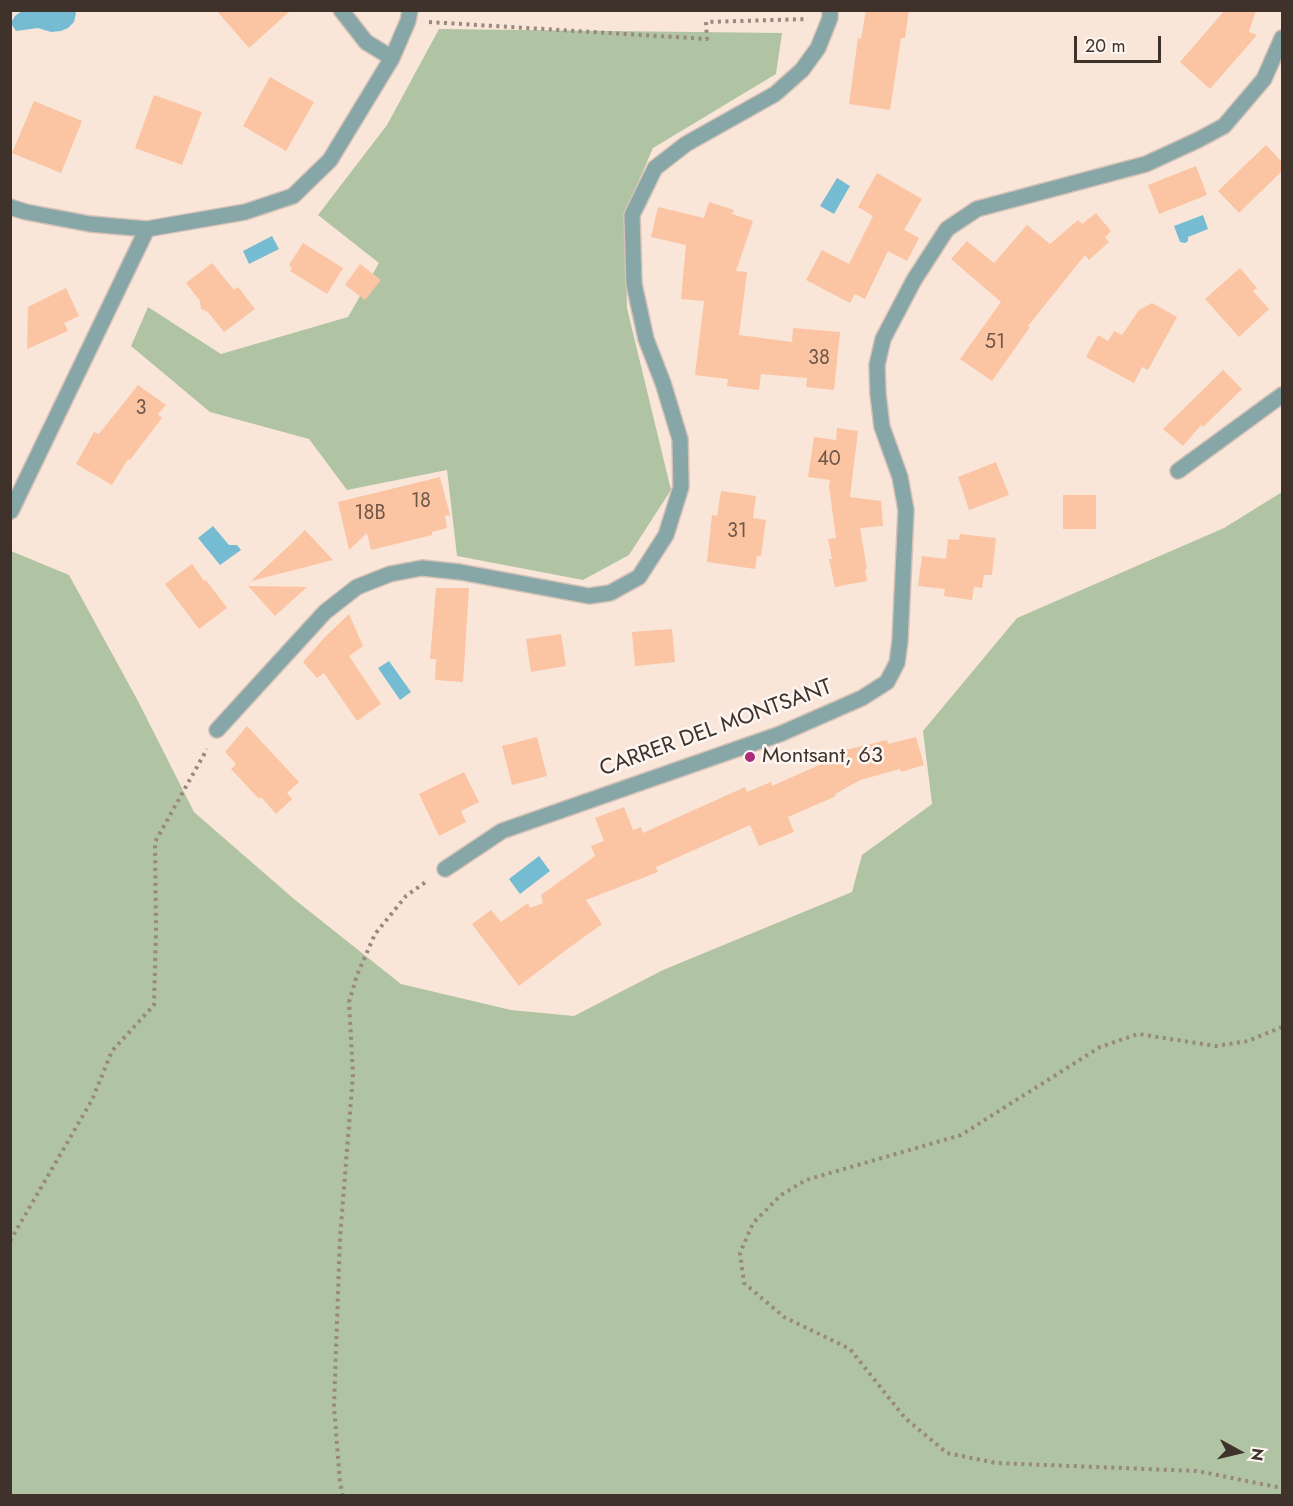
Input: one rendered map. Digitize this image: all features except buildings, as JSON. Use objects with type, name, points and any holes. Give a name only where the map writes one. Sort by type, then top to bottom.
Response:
[{"type":"street","points":[[341,10],[366,42],[392,58]]},
{"type":"street","points":[[217,730],[325,612],[357,587],[390,574],[422,568],[460,572],[589,596],[610,593],[639,577],[666,535],[681,487],[681,439],[646,339],[634,284],[632,215],[656,168],[686,144],[776,94],[802,70],[818,48],[830,14]]},
{"type":"street","points":[[10,207],[90,224],[147,229],[245,212],[293,196],[330,160],[392,58],[409,16]]},
{"type":"street","name":"CARRER DEL MONTSANT","points":[[445,869],[502,831],[780,734],[862,698],[887,682],[897,663],[900,641],[906,510],[900,477],[882,427],[877,365],[883,339],[914,280],[947,229],[977,209],[1146,164],[1224,126],[1264,80],[1282,38]]},
{"type":"street","points":[[11,511],[147,229]]},
{"type":"street","points":[[1178,471],[1282,395]]},
{"type":"path","points":[[409,16],[707,39],[706,22],[830,14]]},
{"type":"path","points":[[10,1241],[92,1100],[112,1051],[154,1005],[155,842],[217,730]]},
{"type":"path","points":[[343,1496],[334,1406],[340,1238],[353,1075],[349,1002],[357,975],[375,934],[406,896],[445,869]]},
{"type":"path","points":[[1282,1027],[1248,1041],[1216,1046],[1138,1034],[1100,1047],[961,1135],[806,1180],[781,1195],[753,1223],[740,1253],[744,1283],[784,1317],[849,1349],[905,1418],[947,1453],[996,1463],[1197,1471],[1282,1488]]},
{"type":"green space","points":[[439,29],[782,33],[776,74],[653,148],[624,215],[627,308],[671,490],[629,555],[583,580],[457,556],[447,470],[347,490],[309,439],[210,412],[131,346],[148,307],[221,354],[348,317],[379,263],[318,215],[387,125]]},
{"type":"green space","points":[[1282,492],[1282,1495],[11,1495],[11,551],[69,575],[138,701],[194,812],[294,899],[401,984],[511,1010],[574,1016],[663,970],[852,892],[862,855],[932,804],[923,731],[1017,618],[1224,528]]},
{"type":"water","points":[[23,10],[75,11],[76,13],[74,22],[61,31],[51,32],[38,28],[16,31],[12,21]]},
{"type":"water","points":[[837,178],[850,186],[834,214],[820,206]]},
{"type":"water","points":[[1203,215],[1208,229],[1188,237],[1185,243],[1180,242],[1174,226]]},
{"type":"water","points":[[272,236],[279,249],[249,264],[243,251]]},
{"type":"water","points":[[213,526],[229,545],[237,545],[241,550],[220,565],[198,538]]},
{"type":"water","points":[[389,661],[411,692],[400,700],[378,668]]},
{"type":"water","points":[[539,856],[550,871],[520,894],[509,879]]},
{"type":"place","name":"Montsant, 63","points":[[750,757]]}]
